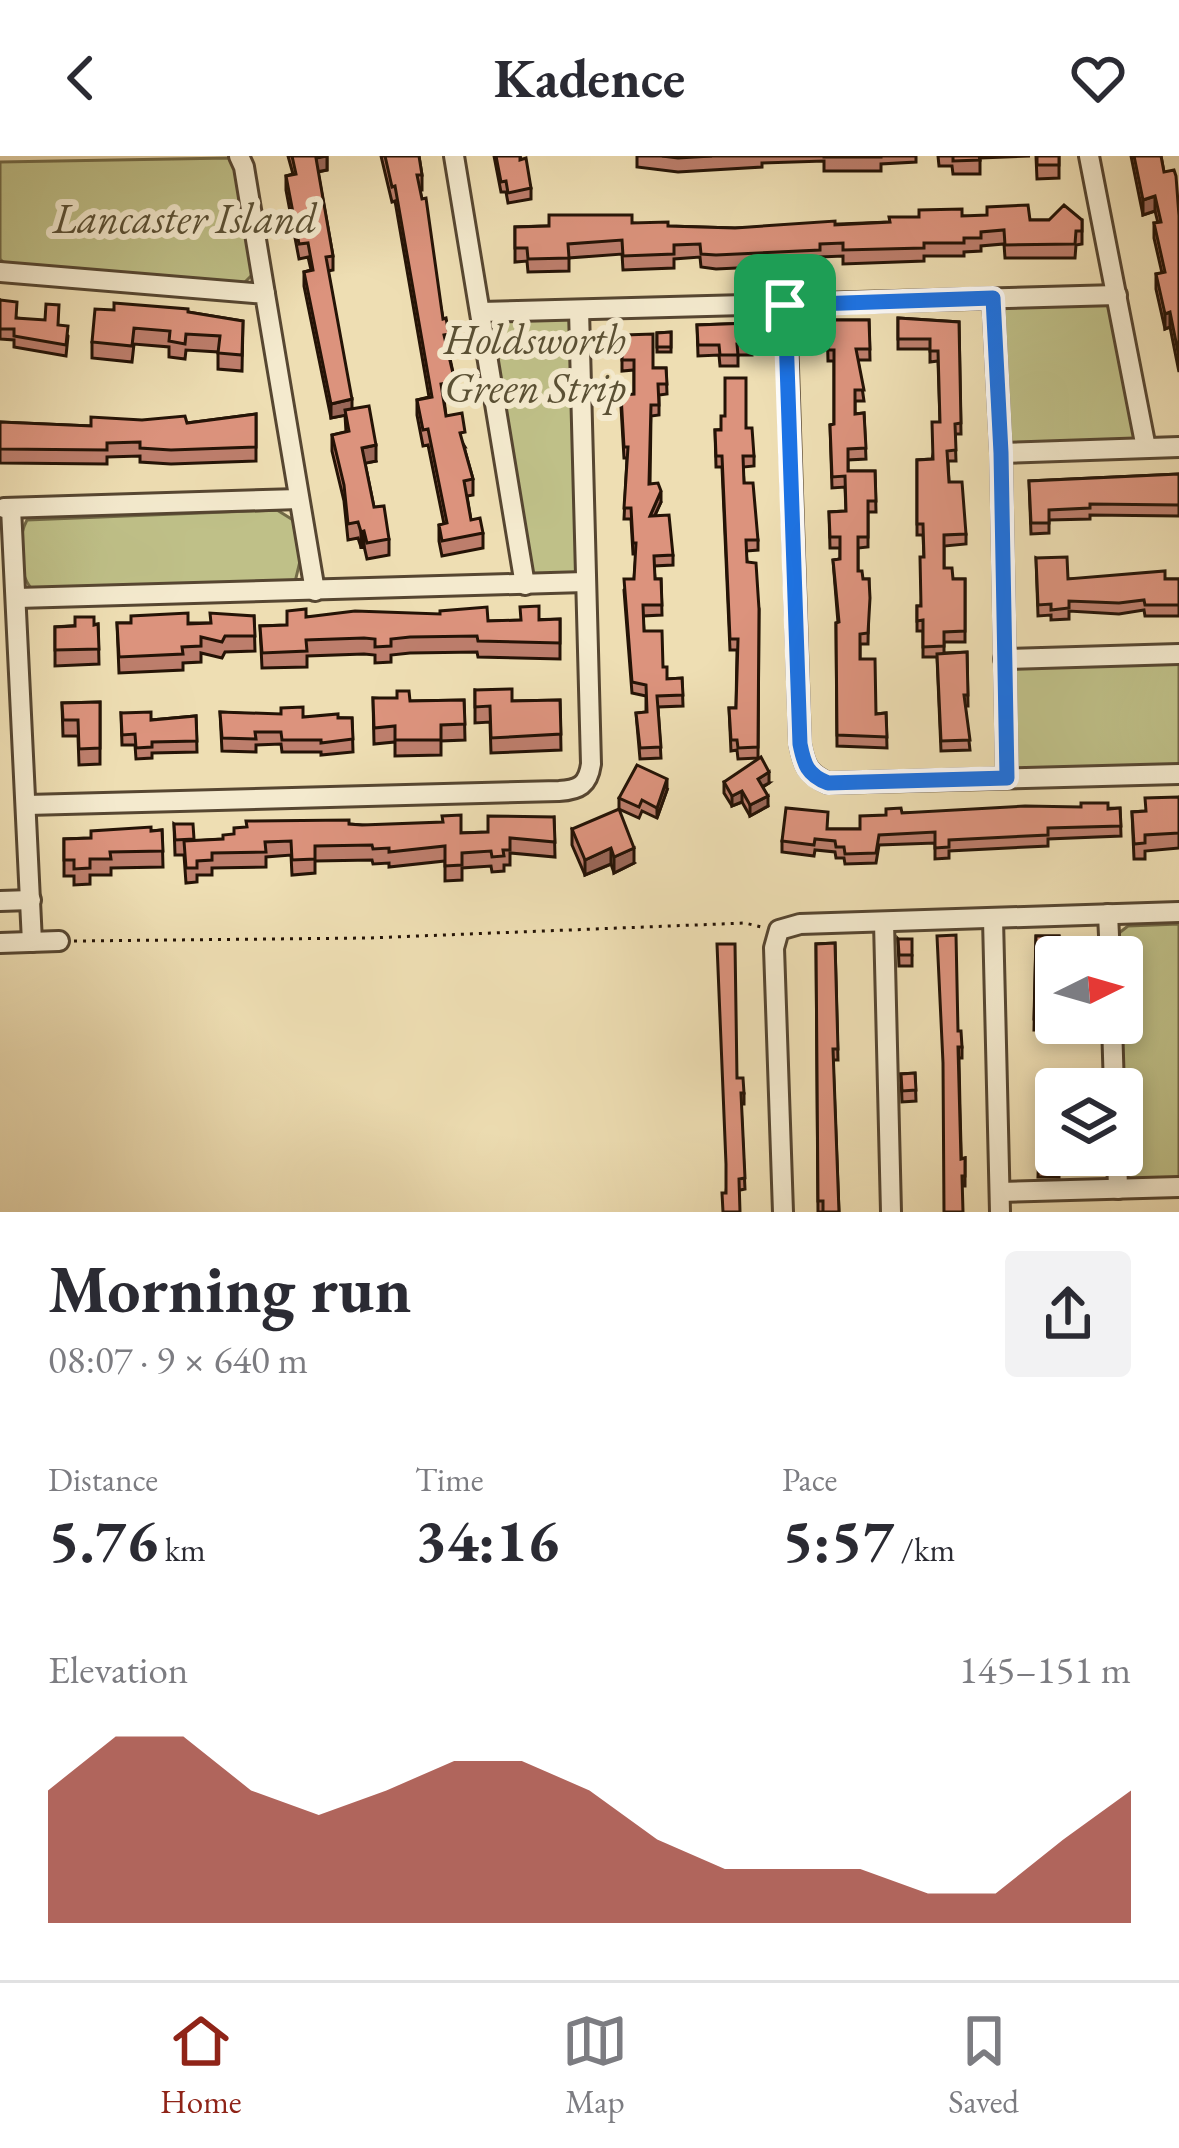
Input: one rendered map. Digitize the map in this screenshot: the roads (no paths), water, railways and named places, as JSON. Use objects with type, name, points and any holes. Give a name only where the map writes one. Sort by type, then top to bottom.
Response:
[{"type":"street","points":[[239,156],[315,591]]},
{"type":"street","points":[[454,156],[525,585]]},
{"type":"street","points":[[1089,156],[1146,448]]},
{"type":"street","points":[[0,272],[265,295]]},
{"type":"street","points":[[481,312],[1117,296]]},
{"type":"street","points":[[993,298],[1007,778]]},
{"type":"street","points":[[785,305],[800,744],[804,766],[814,778],[828,783],[1179,773]]},
{"type":"street","points":[[27,805],[577,790],[589,777],[591,764],[579,310]]},
{"type":"street","points":[[1001,453],[1179,447]]},
{"type":"street","points":[[32,942],[17,598],[5,508],[299,499]]},
{"type":"street","points":[[17,598],[585,583]]},
{"type":"street","points":[[1004,659],[1179,654]]},
{"type":"street","points":[[0,901],[31,900]]},
{"type":"street","points":[[783,1212],[774,947],[779,930],[800,924],[1179,912]]},
{"type":"street","points":[[1108,914],[1109,936]]},
{"type":"street","points":[[993,919],[1000,1202],[1179,1187]]},
{"type":"street","points":[[884,922],[891,1212]]},
{"type":"street","points":[[0,943],[59,941]]},
{"type":"street","points":[[1118,1176],[1118,1189]]},
{"type":"park label","name":"Lancaster Island","points":[[185,218]]},
{"type":"park label","name":"Holdsworth Green Strip","points":[[535,363]]}]
